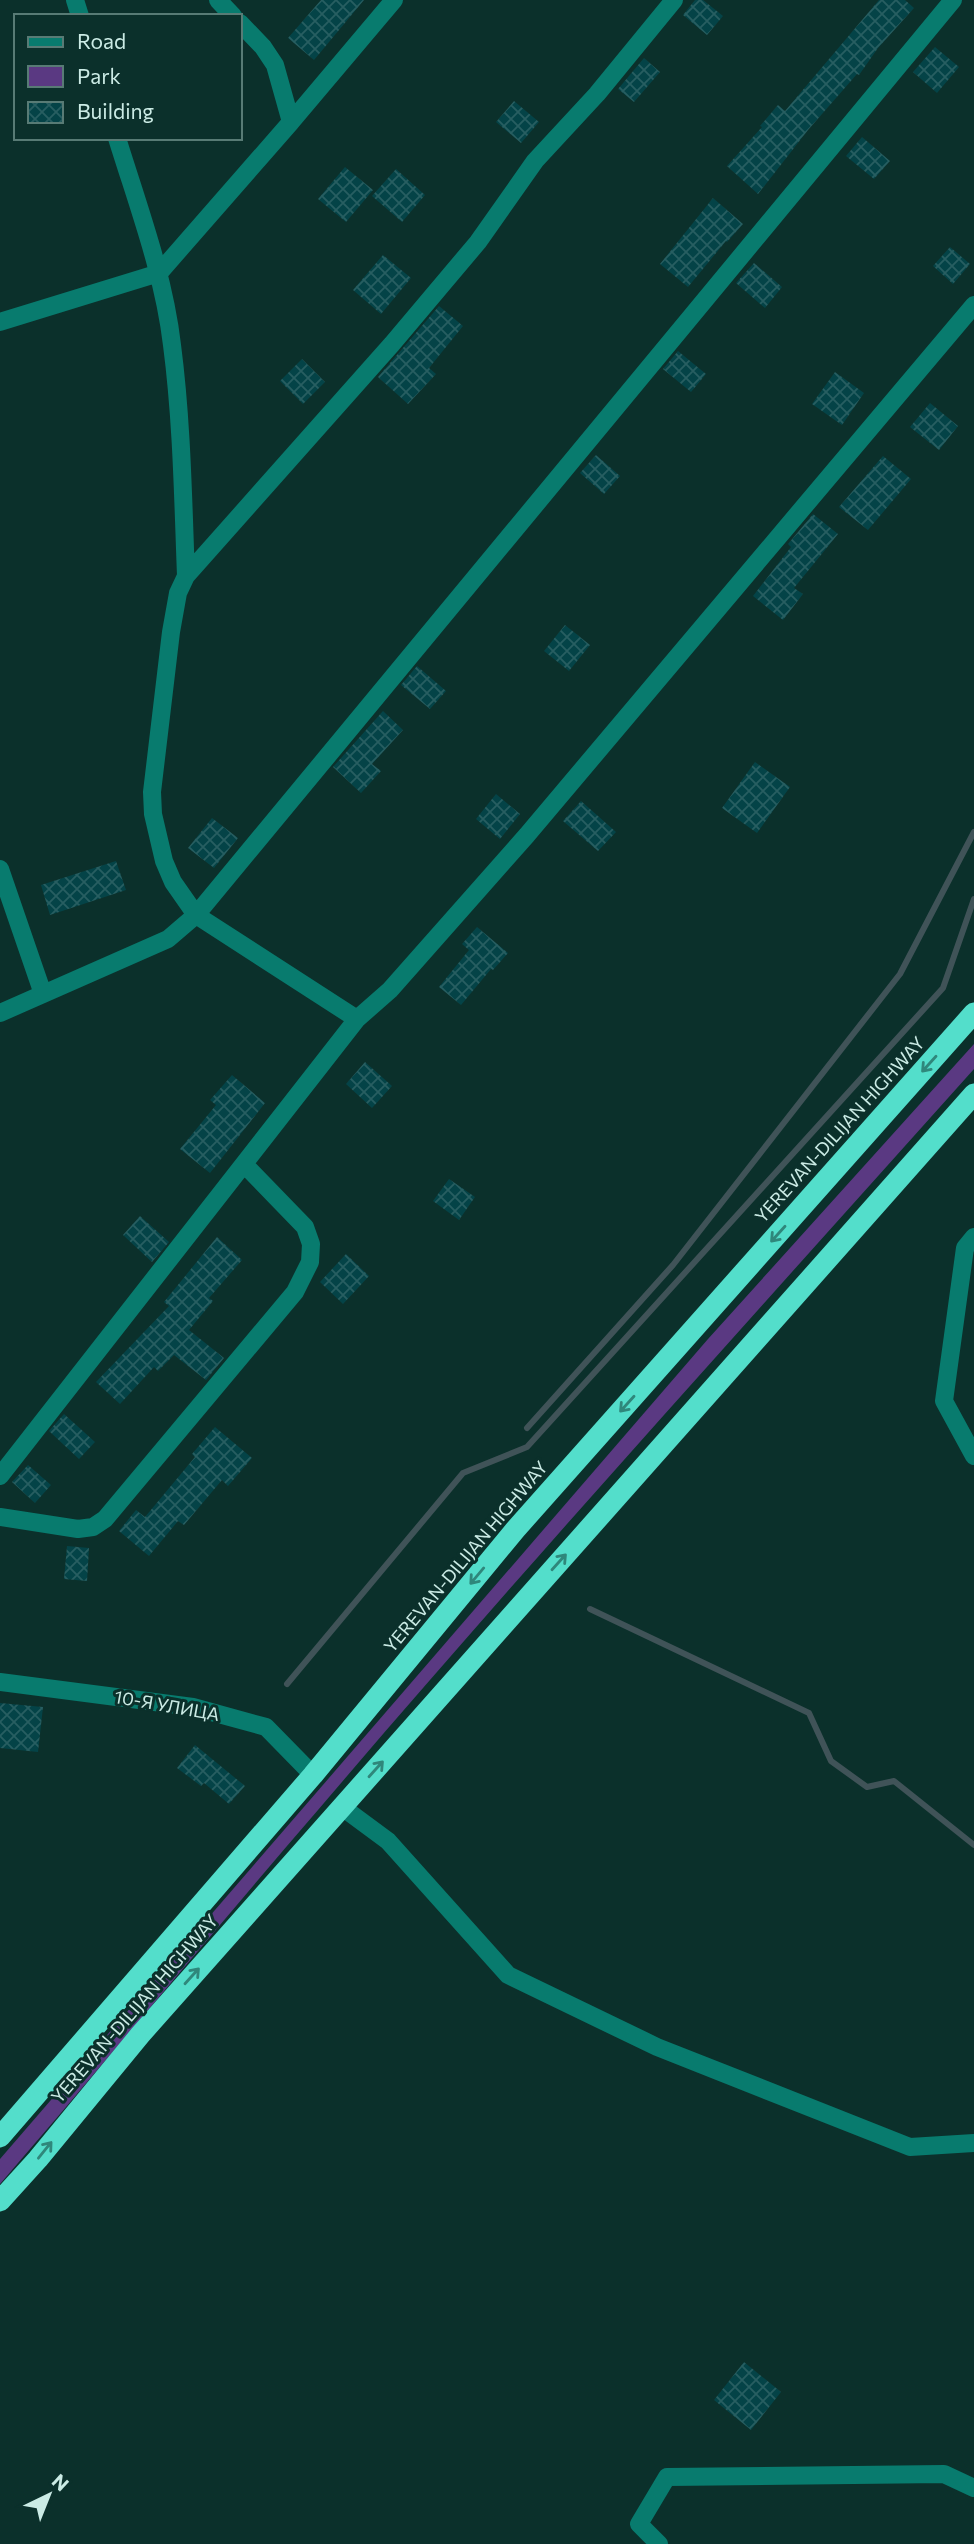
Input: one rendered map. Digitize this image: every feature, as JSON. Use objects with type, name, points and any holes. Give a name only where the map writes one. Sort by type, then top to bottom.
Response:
[{"type":"highway","name":"YEREVAN-DILIJAN HIGHWAY","points":[[0,2137],[313,1775],[515,1530],[974,1013]]},
{"type":"highway","name":"YEREVAN-DILIJAN HIGHWAY","points":[[0,2201],[140,2035],[974,1094]]},
{"type":"street","points":[[218,0],[231,14]]},
{"type":"street","points":[[0,322],[159,274],[394,0]]},
{"type":"street","points":[[357,1019],[196,915],[173,882],[164,861],[153,814],[152,792],[178,593],[186,576],[392,344],[478,242],[535,161],[597,94],[674,0]]},
{"type":"street","points":[[0,1013],[168,939],[196,915],[953,0]]},
{"type":"street","points":[[242,25],[263,47],[275,65],[291,122]]},
{"type":"street","points":[[118,140],[159,274],[172,344],[182,451],[186,576]]},
{"type":"street","points":[[0,1476],[357,1019],[390,989],[527,835],[974,305]]},
{"type":"street","points":[[0,869],[43,994]]},
{"type":"street","points":[[0,1517],[78,1529],[93,1527],[105,1519],[295,1292],[310,1262],[311,1244],[305,1227],[244,1164]]},
{"type":"street","points":[[974,1237],[965,1248],[944,1401],[974,1456]]},
{"type":"street","name":"10-Я УЛИЦА","points":[[0,1682],[193,1707],[266,1727],[313,1775]]},
{"type":"street","points":[[342,1807],[388,1841],[508,1975],[657,2047],[909,2147],[974,2143]]},
{"type":"street","points":[[659,2544],[639,2524],[667,2477],[944,2474],[974,2488]]},
{"type":"green space","points":[[974,1044],[974,1069],[480,1623],[0,2184],[0,2159],[708,1339]]},
{"type":"building","points":[[321,0],[364,0],[314,60],[288,38]]},
{"type":"building","points":[[695,0],[703,0],[723,16],[707,35],[683,15]]},
{"type":"building","points":[[879,0],[905,0],[914,8],[878,48],[859,75],[857,74],[808,130],[758,194],[727,166],[778,105],[785,111]]},
{"type":"building","points":[[935,47],[959,67],[937,93],[913,72]]},
{"type":"building","points":[[644,58],[660,72],[634,102],[618,89]]},
{"type":"building","points":[[514,101],[539,122],[521,143],[496,122]]},
{"type":"building","points":[[862,137],[890,161],[874,179],[846,156]]},
{"type":"building","points":[[345,167],[373,190],[346,222],[318,199]]},
{"type":"building","points":[[396,169],[425,195],[402,222],[372,196]]},
{"type":"building","points":[[713,198],[743,224],[688,287],[660,264]]},
{"type":"building","points":[[950,247],[970,264],[953,284],[933,266]]},
{"type":"building","points":[[383,255],[411,278],[381,314],[353,290]]},
{"type":"building","points":[[754,263],[782,287],[765,308],[736,283]]},
{"type":"building","points":[[439,306],[463,326],[429,368],[436,374],[408,404],[378,377]]},
{"type":"building","points":[[678,351],[706,374],[691,392],[663,369]]},
{"type":"building","points":[[302,359],[325,382],[303,404],[280,381]]},
{"type":"building","points":[[835,372],[864,393],[842,425],[812,404]]},
{"type":"building","points":[[930,403],[958,426],[939,450],[910,427]]},
{"type":"building","points":[[596,455],[620,476],[604,494],[580,473]]},
{"type":"building","points":[[883,456],[911,479],[868,530],[839,507]]},
{"type":"building","points":[[813,514],[838,534],[794,588],[803,594],[783,620],[753,596],[791,547],[788,544]]},
{"type":"building","points":[[565,625],[590,645],[569,671],[544,651]]},
{"type":"building","points":[[417,666],[446,691],[430,709],[401,685]]},
{"type":"building","points":[[383,711],[403,730],[372,764],[381,771],[361,793],[333,767]]},
{"type":"building","points":[[755,762],[790,787],[757,833],[722,808]]},
{"type":"building","points":[[496,794],[520,814],[500,839],[476,819]]},
{"type":"building","points":[[581,801],[616,832],[598,851],[563,821]]},
{"type":"building","points":[[212,818],[238,838],[214,868],[188,848]]},
{"type":"building","points":[[116,861],[126,890],[50,915],[41,885]]},
{"type":"building","points":[[477,927],[508,953],[461,1005],[439,987],[469,950],[462,944]]},
{"type":"building","points":[[365,1062],[392,1086],[372,1108],[346,1084]]},
{"type":"building","points":[[232,1075],[265,1103],[210,1173],[180,1149],[216,1105],[210,1100]]},
{"type":"building","points":[[449,1179],[475,1197],[459,1220],[433,1201]]},
{"type":"building","points":[[140,1216],[169,1242],[152,1262],[123,1235]]},
{"type":"building","points":[[217,1237],[242,1260],[209,1298],[213,1301],[189,1330],[224,1358],[206,1380],[174,1355],[158,1371],[154,1367],[120,1404],[96,1382],[169,1306],[164,1302]]},
{"type":"building","points":[[346,1254],[369,1276],[343,1304],[320,1282]]},
{"type":"building","points":[[64,1414],[95,1442],[79,1459],[49,1431]]},
{"type":"building","points":[[215,1427],[252,1458],[228,1486],[222,1480],[184,1525],[178,1521],[149,1556],[119,1531],[136,1510],[145,1517],[195,1457],[192,1454]]},
{"type":"building","points":[[28,1465],[51,1485],[35,1503],[12,1482]]},
{"type":"building","points":[[67,1546],[89,1548],[87,1581],[64,1579]]},
{"type":"building","points":[[0,1703],[43,1707],[38,1752],[0,1748]]},
{"type":"building","points":[[195,1745],[245,1786],[229,1804],[204,1783],[201,1786],[177,1768]]},
{"type":"building","points":[[744,2362],[781,2392],[751,2430],[714,2400]]},
{"type":"waterway","points":[[527,1428],[673,1265],[900,974],[974,832]]},
{"type":"waterway","points":[[287,1684],[463,1473],[527,1447],[943,988],[974,899]]},
{"type":"waterway","points":[[590,1609],[809,1713],[831,1761],[867,1787],[894,1781],[974,1845]]}]
